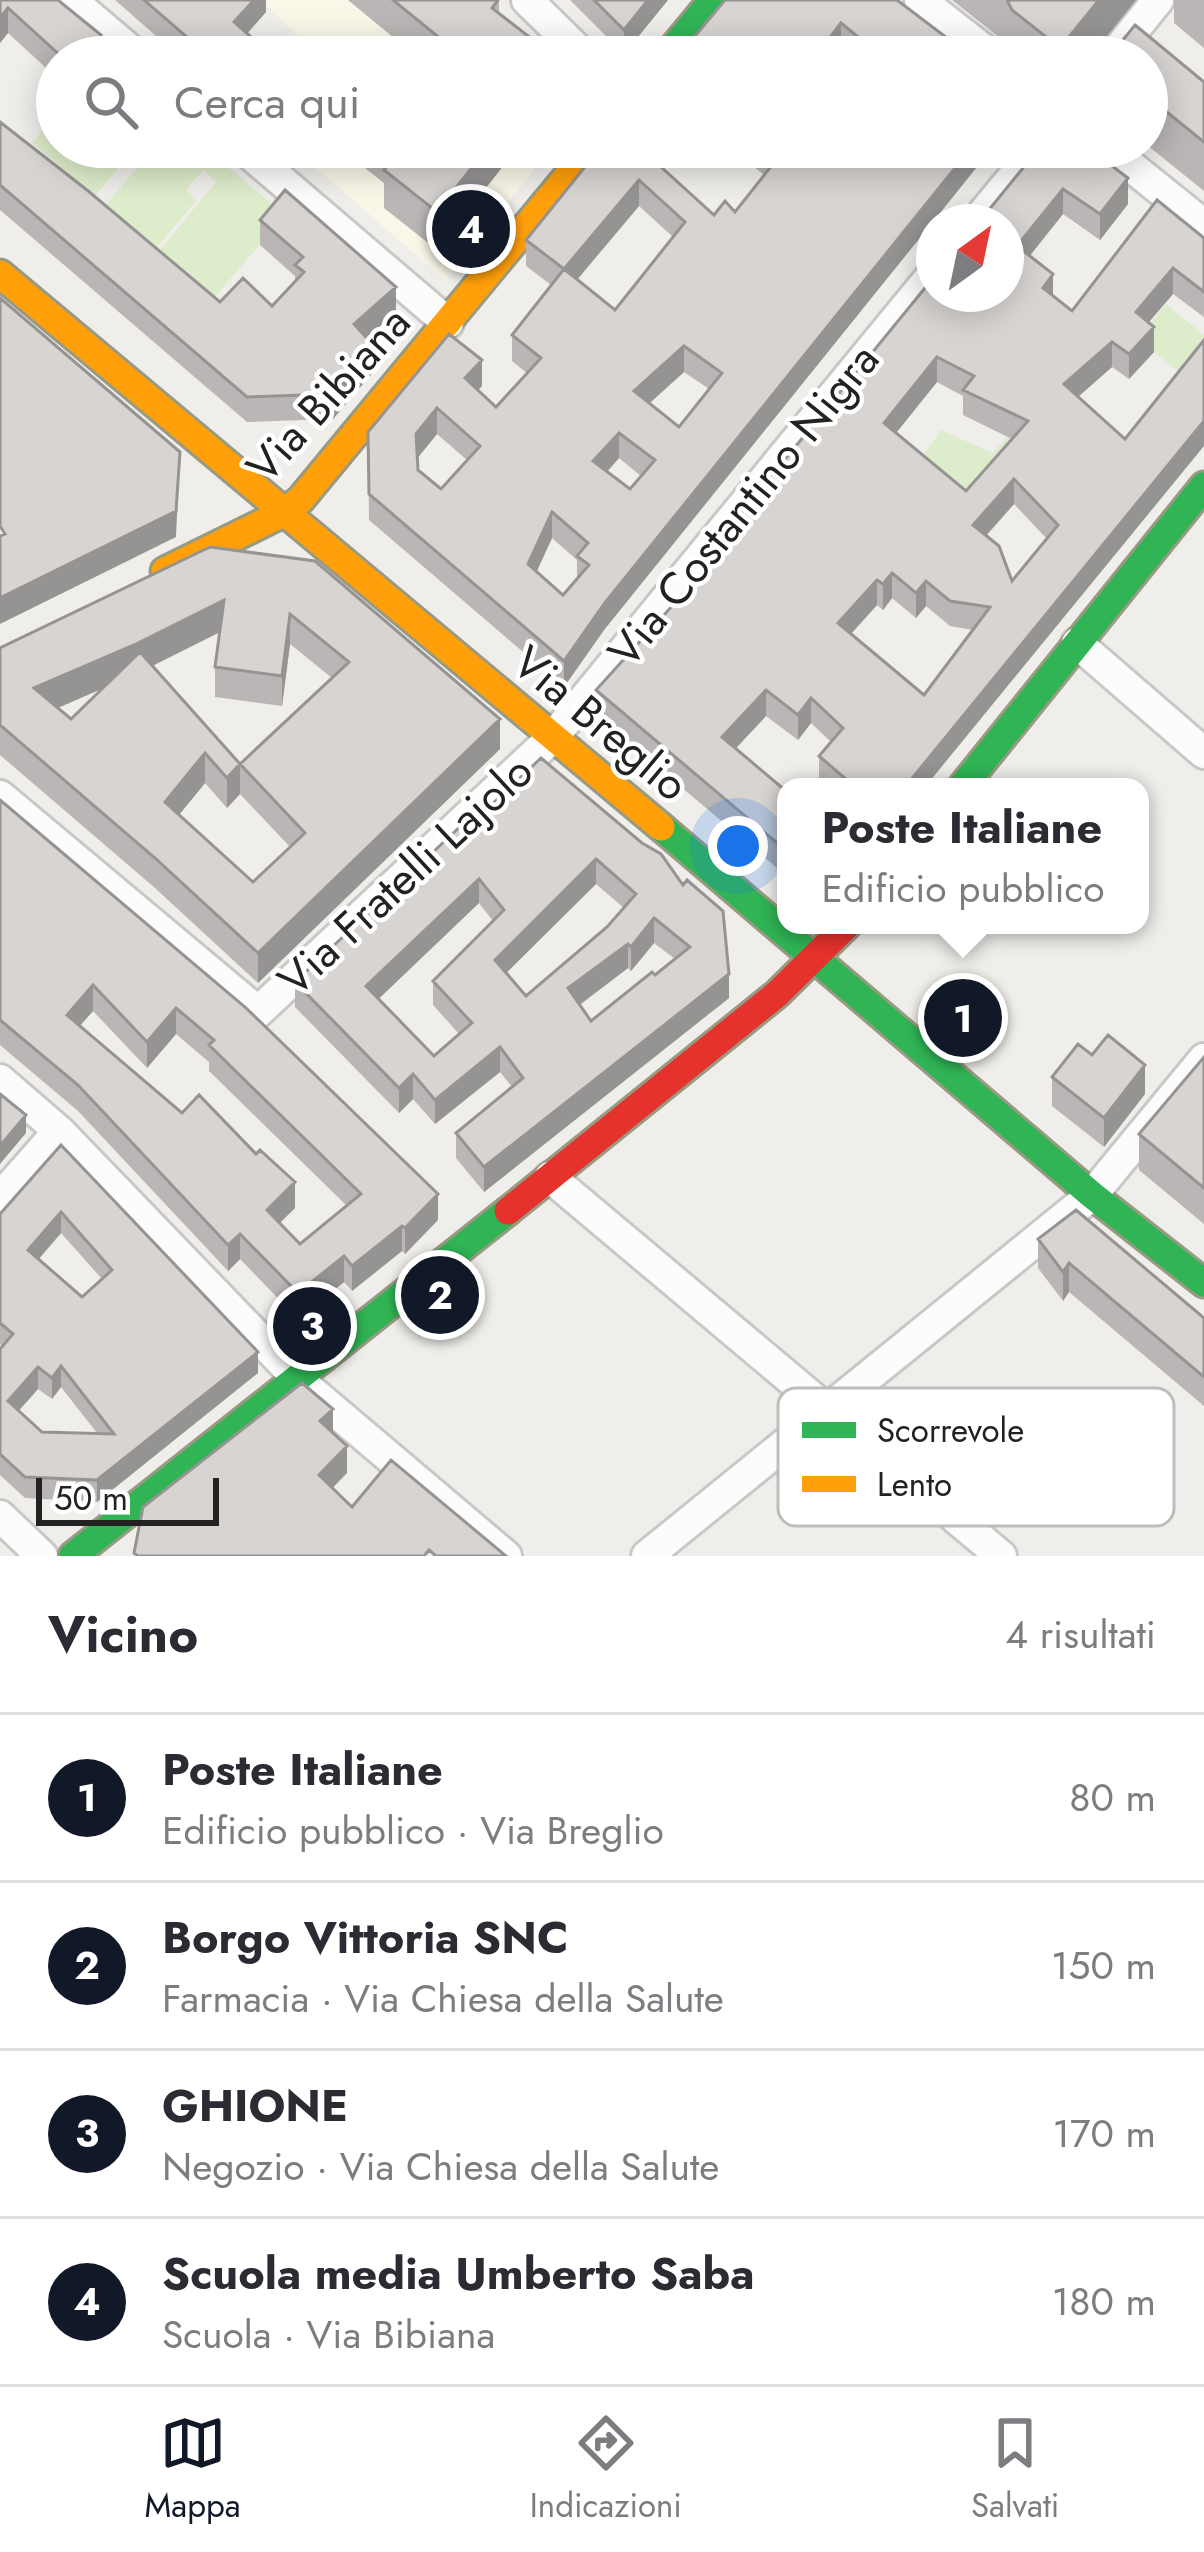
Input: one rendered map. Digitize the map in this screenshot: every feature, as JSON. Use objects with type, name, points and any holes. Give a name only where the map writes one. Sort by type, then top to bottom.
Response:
[{"type":"street","points":[[71,0],[113,36]]},
{"type":"street","points":[[527,0],[564,36]]},
{"type":"street","points":[[683,36],[713,0]]},
{"type":"street","points":[[920,0],[966,36]]},
{"type":"street","points":[[1129,36],[1158,0]]},
{"type":"street","points":[[267,168],[448,323]]},
{"type":"street","name":"Via Bibiana","points":[[148,579],[285,512],[314,486],[575,168]]},
{"type":"street","points":[[991,204],[1021,168]]},
{"type":"street","points":[[1133,168],[1204,225]]},
{"type":"street","name":"Via Breglio","points":[[0,274],[777,924]]},
{"type":"street","name":"Via Costantino Nigra","points":[[553,737],[916,295]]},
{"type":"street","points":[[969,778],[1204,486]]},
{"type":"street","points":[[1077,643],[1204,753]]},
{"type":"street","name":"Via Fratelli Lajolo","points":[[0,796],[258,1012],[553,737]]},
{"type":"street","name":"Via Breglio","points":[[789,934],[1092,1195],[1204,1283]]},
{"type":"street","points":[[73,1556],[550,1177],[817,957],[839,934]]},
{"type":"street","points":[[850,1388],[1092,1195],[1204,1059]]},
{"type":"street","points":[[0,1080],[59,1131],[299,1380],[506,1556]]},
{"type":"street","points":[[0,1198],[59,1131]]},
{"type":"street","points":[[550,1177],[799,1388]]},
{"type":"street","points":[[646,1556],[778,1447]]},
{"type":"street","points":[[0,1516],[42,1556]]},
{"type":"street","points":[[965,1526],[1001,1556]]},
{"type":"shaded area","points":[[261,0],[348,0],[392,36],[298,36]]},
{"type":"shaded area","points":[[316,168],[365,168],[396,192],[461,168],[535,168],[446,281]]},
{"type":"green space","points":[[62,168],[118,168],[95,196]]},
{"type":"green space","points":[[137,168],[229,168],[285,215],[214,298],[159,251],[216,182],[203,170],[186,190],[197,200],[156,248],[105,206]]},
{"type":"green space","points":[[1166,304],[1204,335],[1204,352],[1184,376],[1138,339]]},
{"type":"green space","points":[[1020,421],[1042,430],[979,502],[924,454],[941,430],[993,453]]},
{"type":"building","points":[[0,0],[58,0],[101,35],[39,36],[8,8],[0,18]]},
{"type":"building","points":[[144,0],[254,0],[234,22],[250,36],[186,36]]},
{"type":"building","points":[[393,0],[498,0],[492,8],[528,36],[437,36]]},
{"type":"building","points":[[594,0],[648,0],[624,30]]},
{"type":"building","points":[[725,0],[897,0],[944,36],[857,36],[841,23],[831,36],[695,36]]},
{"type":"building","points":[[1007,0],[1099,0],[1070,36],[1045,36],[1012,10]]},
{"type":"building","points":[[1135,25],[1148,36],[1126,36]]},
{"type":"building","points":[[1168,52],[1204,82],[1204,142],[1168,113]]},
{"type":"building","points":[[0,122],[36,150],[36,168],[59,168],[220,302],[243,278],[272,306],[304,272],[295,265],[303,257],[260,220],[285,190],[396,287],[354,324],[374,346],[333,394],[247,397],[0,185]]},
{"type":"building","points":[[386,168],[472,168],[437,212]]},
{"type":"building","points":[[584,168],[662,168],[714,215],[725,201],[735,212],[770,168],[955,168],[926,204],[916,204],[916,217],[604,604],[564,661],[369,494],[368,432],[449,334],[482,360],[465,378],[496,407],[541,358],[512,335],[564,269],[526,240]],"holes":[[[639,180],[685,222],[615,310],[564,269]],[[684,346],[722,373],[679,427],[634,391]],[[437,408],[480,446],[441,489],[418,470],[416,434]],[[619,433],[655,460],[630,489],[593,461]],[[552,512],[588,543],[577,556],[589,565],[563,595],[528,564]]]},
{"type":"building","points":[[1023,168],[1115,168],[1128,178],[1100,214],[1063,189],[1024,237],[1024,204],[994,204]]},
{"type":"building","points":[[1157,200],[1204,238],[1204,292],[1173,268],[1136,312],[1154,327],[1129,354],[1112,342],[1064,384],[1125,439],[1204,340],[1204,421],[912,778],[845,778],[819,756],[843,728],[811,698],[798,715],[766,690],[722,737],[777,783],[777,843],[596,690],[692,584],[720,549],[715,545],[916,299],[916,312],[1024,312],[1024,251],[1053,274],[1043,288],[1072,311]],"holes":[[[937,357],[974,376],[963,390],[1028,421],[966,491],[884,423]],[[1014,479],[1058,525],[1012,581],[999,546],[973,525]],[[892,573],[916,593],[926,581],[950,601],[990,607],[924,695],[838,623],[877,580],[883,584]]]},
{"type":"building","points":[[0,298],[180,452],[176,511],[0,598],[0,536],[5,534],[0,526]]},
{"type":"building","points":[[210,547],[315,561],[500,719],[258,953],[0,725],[0,648]],"holes":[[[224,600],[215,667],[282,676],[290,614],[349,662],[240,764],[140,652],[71,719],[34,688]],[[205,753],[227,778],[240,764],[305,833],[253,882],[165,802]]]},
{"type":"building","points":[[541,758],[661,854],[683,885],[687,880],[723,911],[729,974],[484,1167],[456,1133],[523,1078],[500,1047],[435,1100],[413,1074],[399,1088],[295,982],[482,806],[486,810]],"holes":[[[596,859],[636,894],[607,927],[526,996],[495,960]],[[479,879],[504,910],[433,981],[472,1023],[434,1056],[366,986]],[[654,918],[690,947],[591,1021],[568,988],[628,944],[631,947]]]},
{"type":"building","points":[[0,800],[245,1007],[438,1194],[405,1228],[352,1266],[344,1256],[298,1293],[240,1234],[228,1245],[78,1085],[0,1020]],"holes":[[[93,985],[147,1042],[176,1008],[214,1040],[209,1045],[361,1194],[300,1244],[267,1210],[295,1182],[260,1150],[256,1154],[199,1095],[182,1113],[67,1015]]]},
{"type":"building","points":[[1108,1035],[1145,1065],[1104,1118],[1052,1077],[1078,1044],[1092,1055]]},
{"type":"building","points":[[1204,1057],[1204,1188],[1139,1134]]},
{"type":"building","points":[[0,1094],[26,1115],[0,1146]]},
{"type":"building","points":[[61,1145],[258,1352],[97,1480],[25,1477],[0,1454],[0,1349],[13,1334],[0,1323],[0,1214]],"holes":[[[61,1212],[112,1270],[82,1297],[28,1250]],[[61,1366],[114,1434],[42,1432],[8,1401],[38,1367],[52,1378]]]},
{"type":"building","points":[[1076,1210],[1204,1318],[1204,1377],[1069,1263],[1063,1272],[1038,1239]]},
{"type":"building","points":[[302,1383],[333,1409],[320,1421],[347,1446],[319,1475],[352,1507],[391,1460],[506,1556],[436,1556],[429,1550],[424,1556],[134,1553],[143,1507]]},
{"type":"traffic: fast","points":[[683,36],[713,0]]},
{"type":"traffic: fast","points":[[969,778],[1204,486]]},
{"type":"traffic: fast","points":[[661,827],[777,926]]},
{"type":"traffic: fast","points":[[786,934],[1092,1195],[1204,1283]]},
{"type":"traffic: fast","points":[[73,1556],[508,1211]]},
{"type":"traffic: slow","points":[[165,571],[285,512],[301,499],[575,168]]},
{"type":"traffic: slow","points":[[0,274],[661,827]]},
{"type":"traffic: jam","points":[[508,1211],[777,994],[838,934]]},
{"type":"place","name":"Scuola media Umberto Saba","points":[[471,229]]},
{"type":"place","name":"Poste Italiane","points":[[963,1018]]},
{"type":"place","name":"Borgo Vittoria SNC","points":[[440,1295]]},
{"type":"place","name":"GHIONE","points":[[312,1326]]}]
